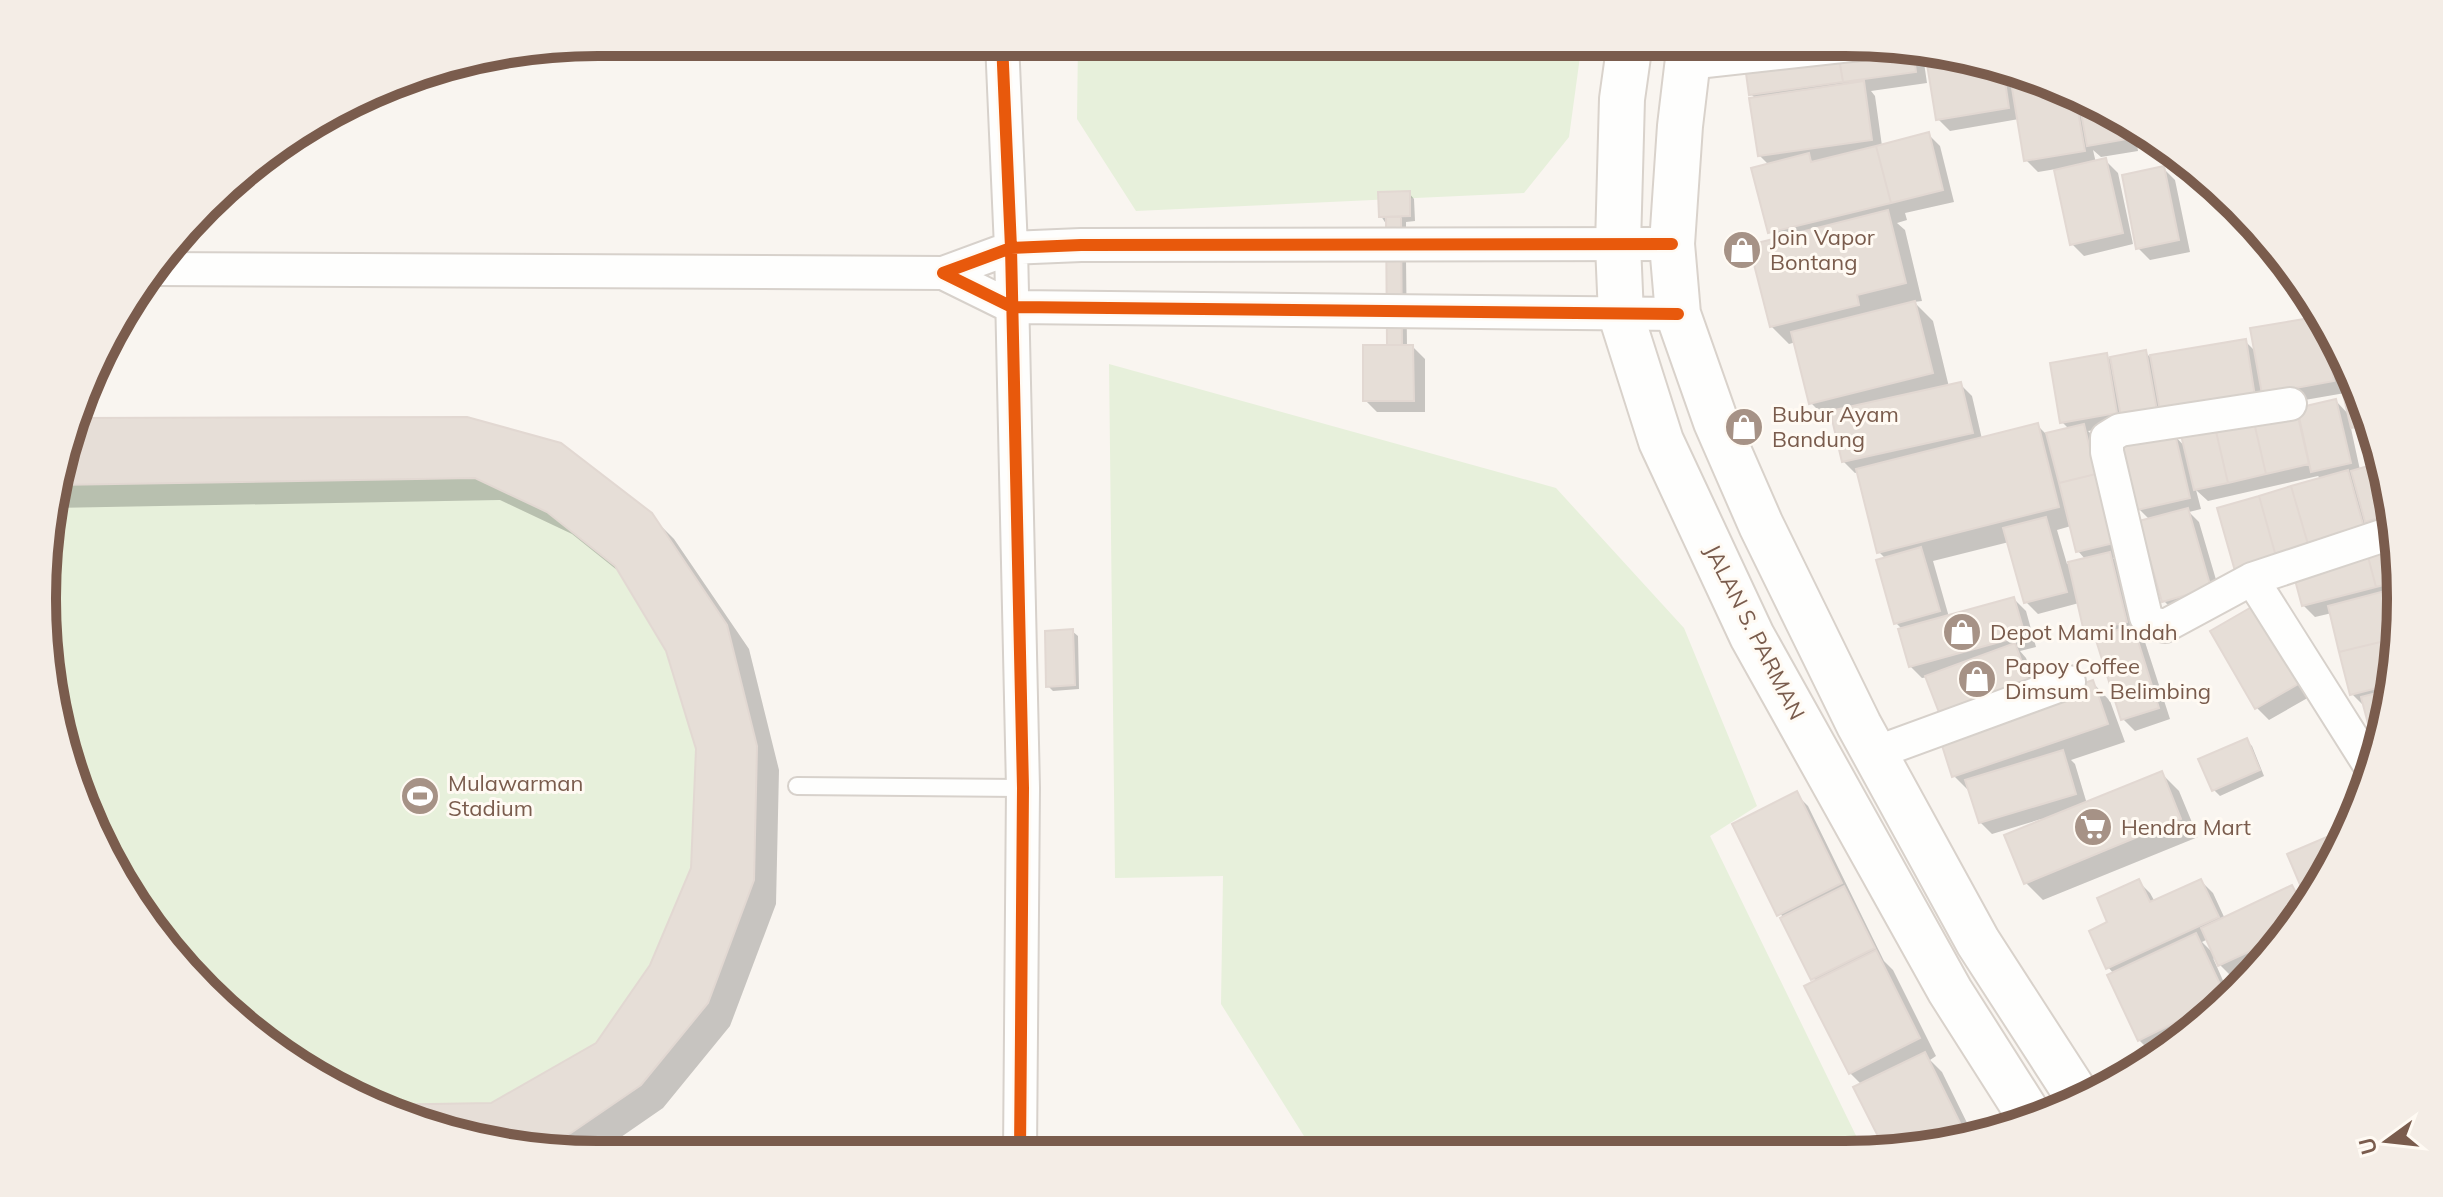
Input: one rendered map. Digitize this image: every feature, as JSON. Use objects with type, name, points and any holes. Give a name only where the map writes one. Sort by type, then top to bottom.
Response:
[{"type":"main road","name":"JALAN S. PARMAN","points":[[1628,56],[1622,99],[1618,245],[1621,315],[1661,441],[1752,636],[1950,991],[2025,1110]]},
{"type":"main road","points":[[1689,56],[1680,126],[1672,244],[1678,314],[1716,422],[1761,525],[1875,753],[1978,942],[2073,1090]]},
{"type":"street","points":[[1003,56],[1011,248],[1023,788],[1020,1141]]},
{"type":"street","points":[[167,269],[943,273],[1011,248],[1097,245],[1672,244]]},
{"type":"street","points":[[943,273],[1012,307],[1678,314]]},
{"type":"street","points":[[2290,404],[2120,430],[2107,438],[2110,467],[2146,617],[2151,623],[2165,626],[2252,579],[2383,536]]},
{"type":"street","points":[[2252,579],[2364,756]]},
{"type":"street","points":[[1875,753],[2069,682]]},
{"type":"lane","points":[[797,786],[1023,788]]},
{"type":"green space","points":[[1078,56],[1580,56],[1569,137],[1524,193],[1136,211],[1077,119]]},
{"type":"green space","points":[[1109,364],[1556,488],[1684,628],[1757,806],[1710,836],[1858,1141],[1307,1141],[1221,1004],[1223,876],[1115,878]]},
{"type":"green space","name":"Mulawarman Stadium","points":[[467,417],[561,443],[652,513],[727,625],[757,746],[754,880],[708,1003],[641,1085],[557,1139],[493,1131],[424,1112],[359,1085],[297,1050],[215,982],[168,929],[129,870],[97,806],[74,739],[66,704],[57,634],[57,563],[66,493],[87,418]]},
{"type":"building","points":[[1811,56],[1839,56],[1843,82],[1749,95],[1745,66]]},
{"type":"building","points":[[1839,56],[1915,61],[1916,72],[1843,82]]},
{"type":"building","points":[[1927,63],[2005,80],[2009,108],[1936,120]]},
{"type":"building","points":[[1864,81],[1872,140],[1758,156],[1749,98]]},
{"type":"building","points":[[2011,82],[2078,109],[2085,151],[2024,161]]},
{"type":"building","points":[[2081,110],[2126,135],[2127,139],[2087,146]]},
{"type":"building","points":[[1929,132],[1943,190],[1891,203],[1876,146]]},
{"type":"building","points":[[1876,146],[1891,203],[1768,233],[1751,168],[1809,153],[1811,162]]},
{"type":"building","points":[[2106,158],[2123,233],[2070,245],[2054,170]]},
{"type":"building","points":[[2164,166],[2179,240],[2136,249],[2122,175]]},
{"type":"building","points":[[1410,191],[1410,216],[1379,217],[1378,192]]},
{"type":"building","points":[[1888,210],[1906,283],[1857,295],[1859,305],[1770,327],[1749,245]]},
{"type":"building","points":[[1386,217],[1401,217],[1402,345],[1387,345]]},
{"type":"building","points":[[1915,301],[1933,373],[1809,404],[1791,332]]},
{"type":"building","points":[[2309,318],[2329,356],[2334,381],[2262,394],[2250,328]]},
{"type":"building","points":[[2246,339],[2256,403],[2160,411],[2150,355]]},
{"type":"building","points":[[1363,345],[1413,345],[1414,401],[1363,401]]},
{"type":"building","points":[[2146,350],[2158,416],[2122,422],[2110,357]]},
{"type":"building","points":[[2107,353],[2117,413],[2060,423],[2050,363]]},
{"type":"building","points":[[2338,375],[2359,426],[2351,428]]},
{"type":"building","points":[[1961,382],[1973,433],[1842,462],[1830,411]]},
{"type":"building","points":[[2336,399],[2351,463],[2311,472],[2297,408]]},
{"type":"building","points":[[2296,408],[2309,464],[2266,474],[2253,418]]},
{"type":"building","points":[[467,417],[561,443],[652,513],[727,625],[757,746],[754,880],[708,1003],[641,1085],[557,1139],[493,1131],[403,1104],[491,1103],[596,1043],[650,965],[691,868],[696,749],[666,651],[615,566],[547,512],[475,478],[68,485],[87,418]]},
{"type":"building","points":[[2253,418],[2266,474],[2228,483],[2215,427]]},
{"type":"building","points":[[2038,423],[2059,507],[1877,553],[1856,469]]},
{"type":"building","points":[[2084,424],[2096,474],[2059,483],[2046,433]]},
{"type":"building","points":[[2215,427],[2228,483],[2194,490],[2181,435]]},
{"type":"building","points":[[2175,434],[2190,498],[2137,510],[2123,447]]},
{"type":"building","points":[[2371,465],[2381,518],[2365,522],[2351,471]]},
{"type":"building","points":[[2348,470],[2366,535],[2310,551],[2291,486]]},
{"type":"building","points":[[2096,474],[2114,543],[2076,552],[2059,483]]},
{"type":"building","points":[[2291,486],[2310,551],[2277,560],[2259,496]]},
{"type":"building","points":[[2259,496],[2277,560],[2235,571],[2217,508]]},
{"type":"building","points":[[2188,508],[2211,588],[2162,602],[2139,521]]},
{"type":"building","points":[[2046,517],[2067,592],[2024,603],[2003,528]]},
{"type":"building","points":[[2384,545],[2387,584],[2376,587],[2366,549]]},
{"type":"building","points":[[1921,547],[1940,611],[1894,624],[1876,560]]},
{"type":"building","points":[[2366,549],[2376,587],[2302,606],[2292,569]]},
{"type":"building","points":[[2110,552],[2127,622],[2084,632],[2068,562]]},
{"type":"building","points":[[2387,590],[2385,641],[2339,652],[2328,606]]},
{"type":"building","name":"Depot Mami Indah","points":[[2014,597],[2025,635],[1909,667],[1898,629]]},
{"type":"building","points":[[2255,605],[2300,683],[2255,709],[2210,631]]},
{"type":"building","points":[[2133,625],[2159,708],[2121,720],[2095,637]]},
{"type":"building","points":[[1073,629],[1075,685],[1046,687],[1045,631]]},
{"type":"building","points":[[2385,641],[2379,687],[2350,695],[2339,652]]},
{"type":"building","name":"Papoy Coffee Dimsum - Belimbing","points":[[2015,643],[2029,682],[1940,715],[1925,676]]},
{"type":"building","points":[[2093,680],[2108,724],[1952,777],[1938,733]]},
{"type":"building","points":[[2379,692],[2370,733],[2361,697]]},
{"type":"building","points":[[2247,738],[2260,770],[2212,791],[2198,759]]},
{"type":"building","points":[[2063,750],[2076,794],[1979,823],[1965,780]]},
{"type":"building","name":"Hendra Mart","points":[[2162,771],[2181,819],[2024,884],[2004,835]]},
{"type":"building","points":[[1797,791],[1842,883],[1777,916],[1732,824]]},
{"type":"building","points":[[2333,834],[2302,890],[2287,854]]},
{"type":"building","points":[[2139,879],[2150,902],[2201,879],[2219,917],[2106,969],[2089,931],[2107,922],[2097,898]]},
{"type":"building","points":[[2292,885],[2298,897],[2260,947],[2218,966],[2201,928]]},
{"type":"building","points":[[1844,886],[1875,948],[1811,980],[1780,918]]},
{"type":"building","points":[[2196,933],[2222,988],[2193,1013],[2138,1041],[2107,975]]},
{"type":"building","points":[[1876,950],[1920,1038],[1849,1074],[1804,986]]},
{"type":"building","points":[[1925,1052],[1963,1128],[1880,1140],[1853,1087]]},
{"type":"cycle path","points":[[1003,56],[1011,248],[1023,788],[1020,1141]]},
{"type":"cycle path","points":[[1672,244],[1081,245],[1011,248],[943,273],[1012,307],[1678,314]]},
{"type":"place","name":"Join Vapor Bontang","points":[[1742,250]]},
{"type":"place","name":"Bubur Ayam Bandung","points":[[1744,427]]},
{"type":"place","name":"Depot Mami Indah","points":[[1962,632]]},
{"type":"place","name":"Papoy Coffee Dimsum - Belimbing","points":[[1977,679]]},
{"type":"place","name":"Mulawarman Stadium","points":[[420,796]]},
{"type":"place","name":"Hendra Mart","points":[[2093,827]]}]
